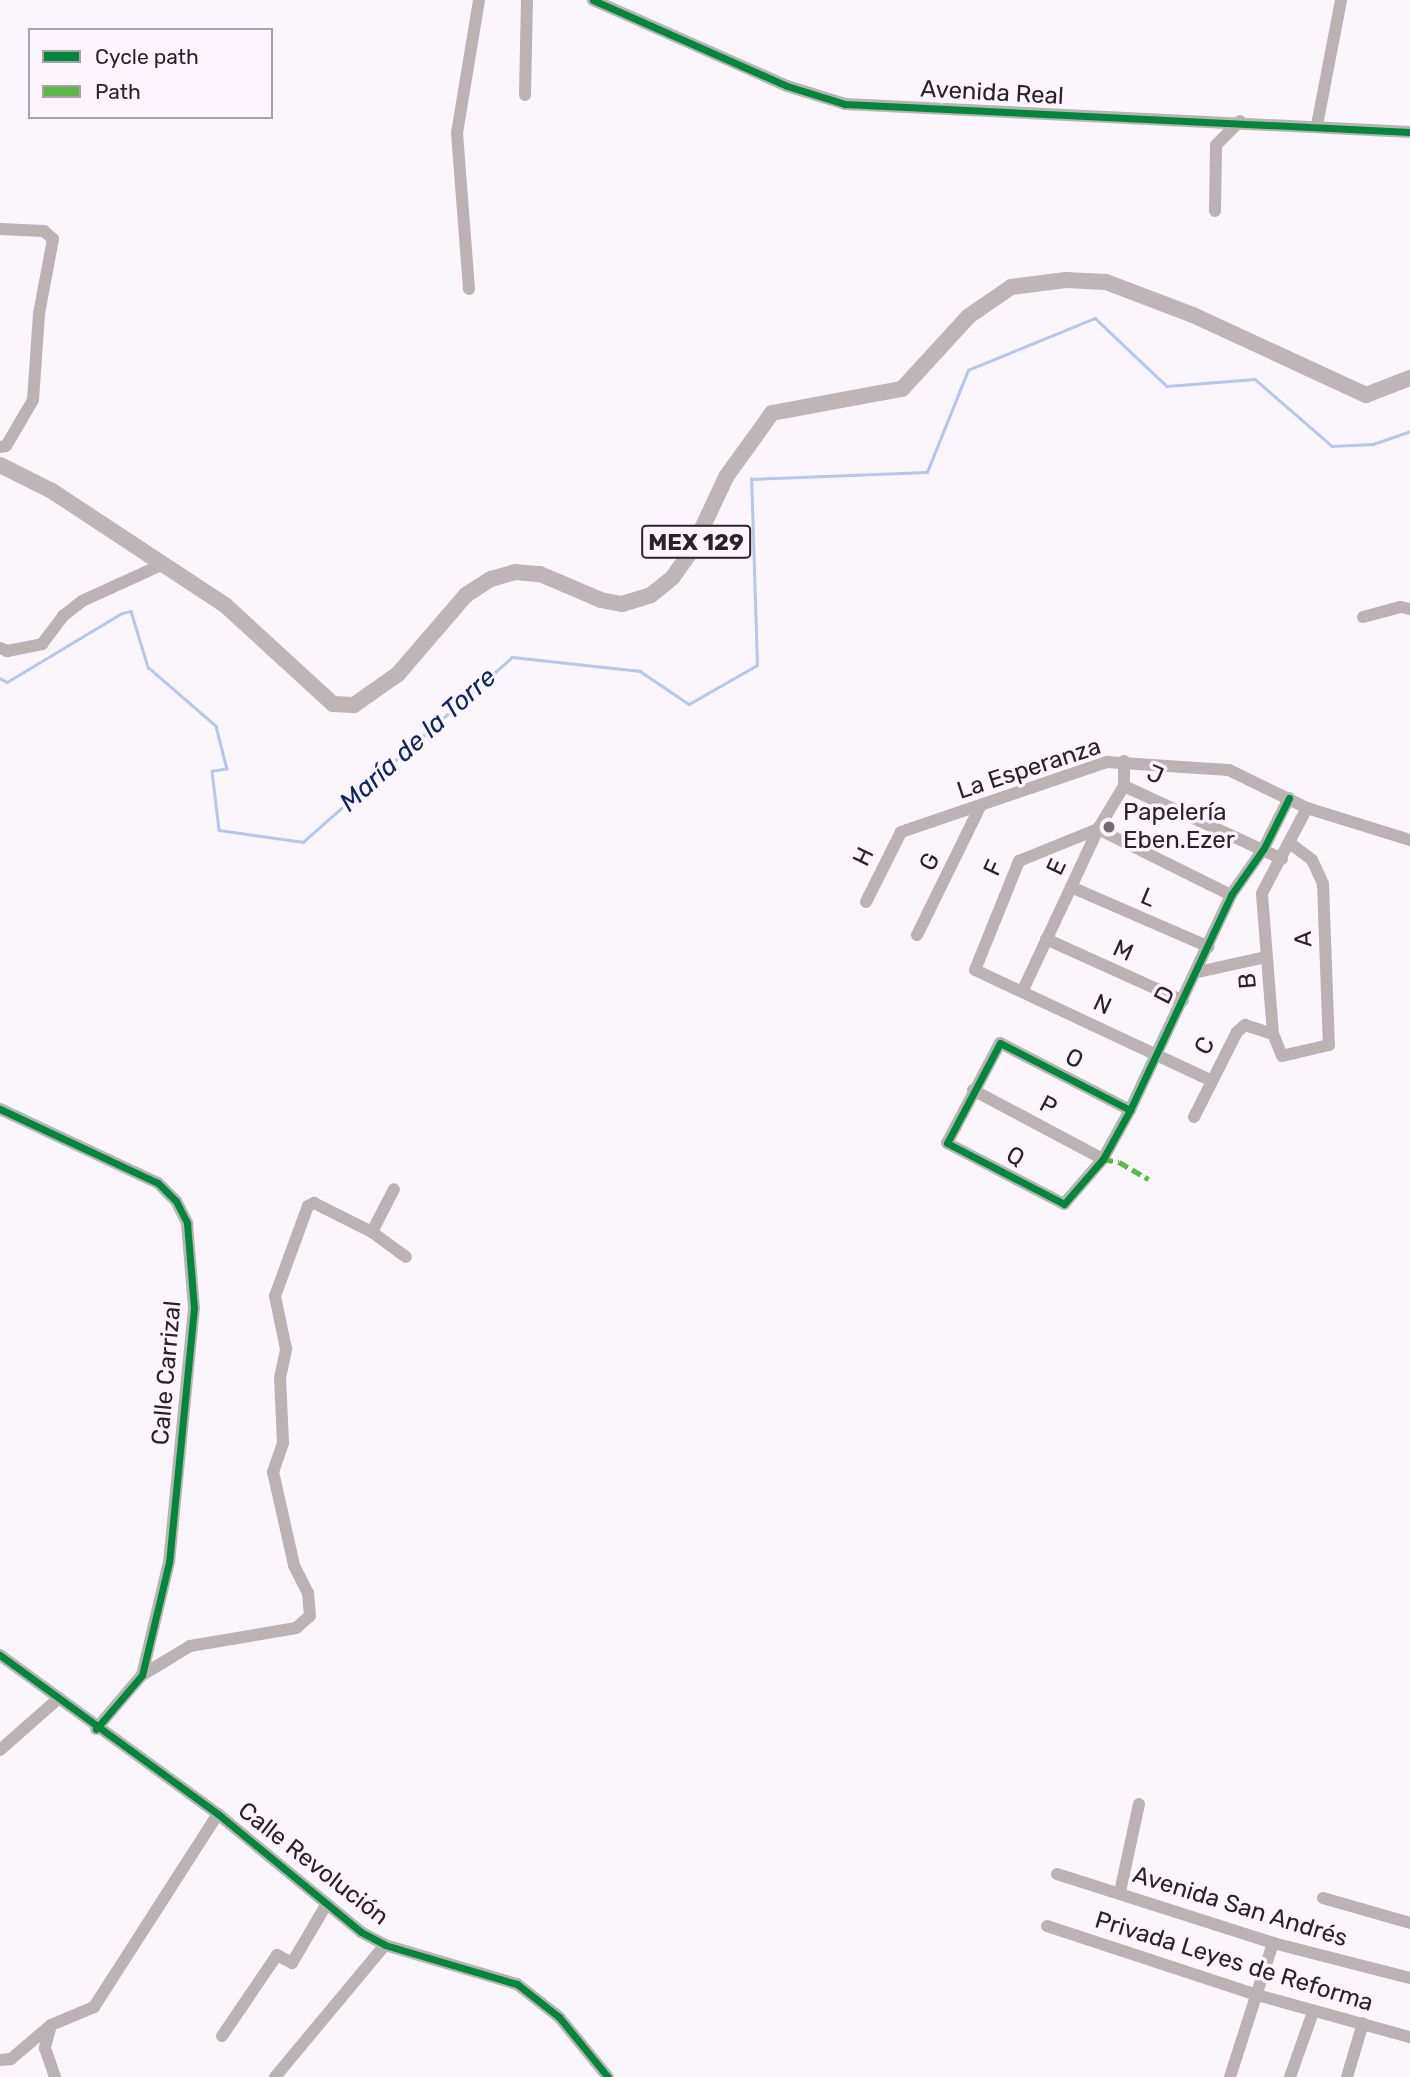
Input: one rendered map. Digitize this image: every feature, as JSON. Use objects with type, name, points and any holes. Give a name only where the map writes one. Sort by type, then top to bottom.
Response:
[{"type":"main road","name":"MEX 129","points":[[0,465],[52,491],[225,605],[333,704],[354,705],[398,674],[466,595],[491,579],[514,572],[540,574],[601,600],[622,604],[651,595],[673,577],[692,550],[726,477],[772,413],[902,389],[970,316],[1011,287],[1066,280],[1106,282],[1193,315],[1366,395],[1410,378]]},
{"type":"street","points":[[469,289],[457,133],[479,0]]},
{"type":"street","points":[[525,95],[527,0]]},
{"type":"street","name":"Avenida Real","points":[[593,0],[612,3],[787,86],[845,103],[1069,117],[1240,121],[1410,132]]},
{"type":"street","points":[[1317,125],[1341,0]]},
{"type":"street","points":[[1215,211],[1216,145],[1240,121]]},
{"type":"street","points":[[0,229],[44,231],[52,240],[39,314],[33,400],[6,446],[0,447]]},
{"type":"street","points":[[0,648],[7,651],[42,644],[63,616],[82,601],[161,565]]},
{"type":"street","points":[[1363,617],[1401,607],[1410,609]]},
{"type":"street","points":[[1124,761],[1124,786]]},
{"type":"street","name":"La Esperanza","points":[[901,832],[980,807],[1056,777],[1124,761],[1229,770],[1307,808],[1410,840]]},
{"type":"street","name":"E","points":[[1023,990],[1098,829],[1124,786]]},
{"type":"street","name":"J","points":[[1124,786],[1264,848],[1282,859]]},
{"type":"street","name":"D","points":[[1064,1204],[1103,1159],[1198,972],[1231,895],[1264,848],[1289,798]]},
{"type":"street","name":"G","points":[[917,935],[980,807]]},
{"type":"street","points":[[1282,859],[1307,808]]},
{"type":"street","points":[[1098,829],[1231,895]]},
{"type":"street","name":"F","points":[[975,970],[1019,861],[1098,829]]},
{"type":"street","name":"H","points":[[866,902],[901,832]]},
{"type":"street","name":"A","points":[[1273,1034],[1282,1056],[1329,1045],[1322,884],[1312,860],[1290,844]]},
{"type":"street","name":"B","points":[[1273,1034],[1262,893],[1282,859]]},
{"type":"street","name":"L","points":[[1071,887],[1209,947]]},
{"type":"street","name":"M","points":[[1046,939],[1183,1001]]},
{"type":"street","points":[[1198,972],[1266,957]]},
{"type":"street","name":"N","points":[[975,970],[1023,990],[1210,1080]]},
{"type":"street","name":"C","points":[[1194,1117],[1210,1080],[1245,1025],[1273,1034]]},
{"type":"street","name":"O","points":[[973,1090],[1000,1043],[1130,1110]]},
{"type":"street","name":"Q","points":[[973,1090],[947,1143],[1064,1204]]},
{"type":"street","name":"P","points":[[973,1090],[1103,1159]]},
{"type":"street","name":"Calle Carrizal","points":[[0,1110],[158,1183],[176,1201],[187,1223],[194,1308],[169,1562],[142,1675],[96,1729]]},
{"type":"street","points":[[372,1232],[394,1189]]},
{"type":"street","points":[[142,1675],[190,1646],[296,1628],[310,1616],[308,1593],[294,1565],[284,1505],[275,1488],[274,1472],[283,1443],[280,1378],[286,1349],[275,1296],[308,1206],[314,1203],[372,1232],[406,1256]]},
{"type":"street","name":"Calle Revolución","points":[[0,1656],[96,1729],[219,1814],[326,1905],[385,1945],[517,1984],[559,2017],[608,2077]]},
{"type":"street","points":[[0,1749],[58,1698]]},
{"type":"street","points":[[1120,1892],[1139,1804]]},
{"type":"street","points":[[0,2060],[10,2059],[51,2025],[94,2007],[219,1814]]},
{"type":"street","name":"Avenida San Andrés","points":[[1058,1874],[1273,1943],[1410,1978]]},
{"type":"street","points":[[1323,1898],[1410,1923]]},
{"type":"street","points":[[222,2036],[277,1955],[292,1964],[326,1905]]},
{"type":"street","name":"Privada Leyes de Reforma","points":[[1047,1926],[1257,1995],[1410,2037]]},
{"type":"street","points":[[1230,2077],[1273,1943]]},
{"type":"street","points":[[275,2077],[385,1945]]},
{"type":"street","points":[[1290,2077],[1313,2012]]},
{"type":"street","points":[[1347,2077],[1363,2023]]},
{"type":"street","points":[[51,2025],[45,2048],[55,2077]]},
{"type":"waterway","name":"María de la Torre","points":[[0,678],[7,682],[122,613],[131,611],[148,667],[216,726],[227,769],[212,771],[219,830],[303,842],[512,657],[640,671],[689,704],[757,665],[751,479],[927,472],[968,370],[1095,318],[1167,386],[1255,379],[1332,446],[1373,444],[1410,431]]},
{"type":"marked path","points":[[1103,1159],[1119,1162],[1149,1179]]},
{"type":"cycle path","points":[[593,0],[787,86],[845,104],[1410,132]]},
{"type":"cycle path","points":[[1130,1110],[1000,1043],[947,1143],[1064,1204],[1103,1159],[1130,1110],[1231,895],[1264,848],[1289,798]]},
{"type":"cycle path","points":[[0,1109],[158,1183],[176,1201],[187,1223],[194,1308],[169,1562],[142,1675],[96,1729]]},
{"type":"cycle path","points":[[0,1655],[218,1814],[361,1932],[385,1945],[517,1984],[559,2017],[608,2077]]},
{"type":"place","name":"Papelería Eben.Ezer","points":[[1109,827]]}]
